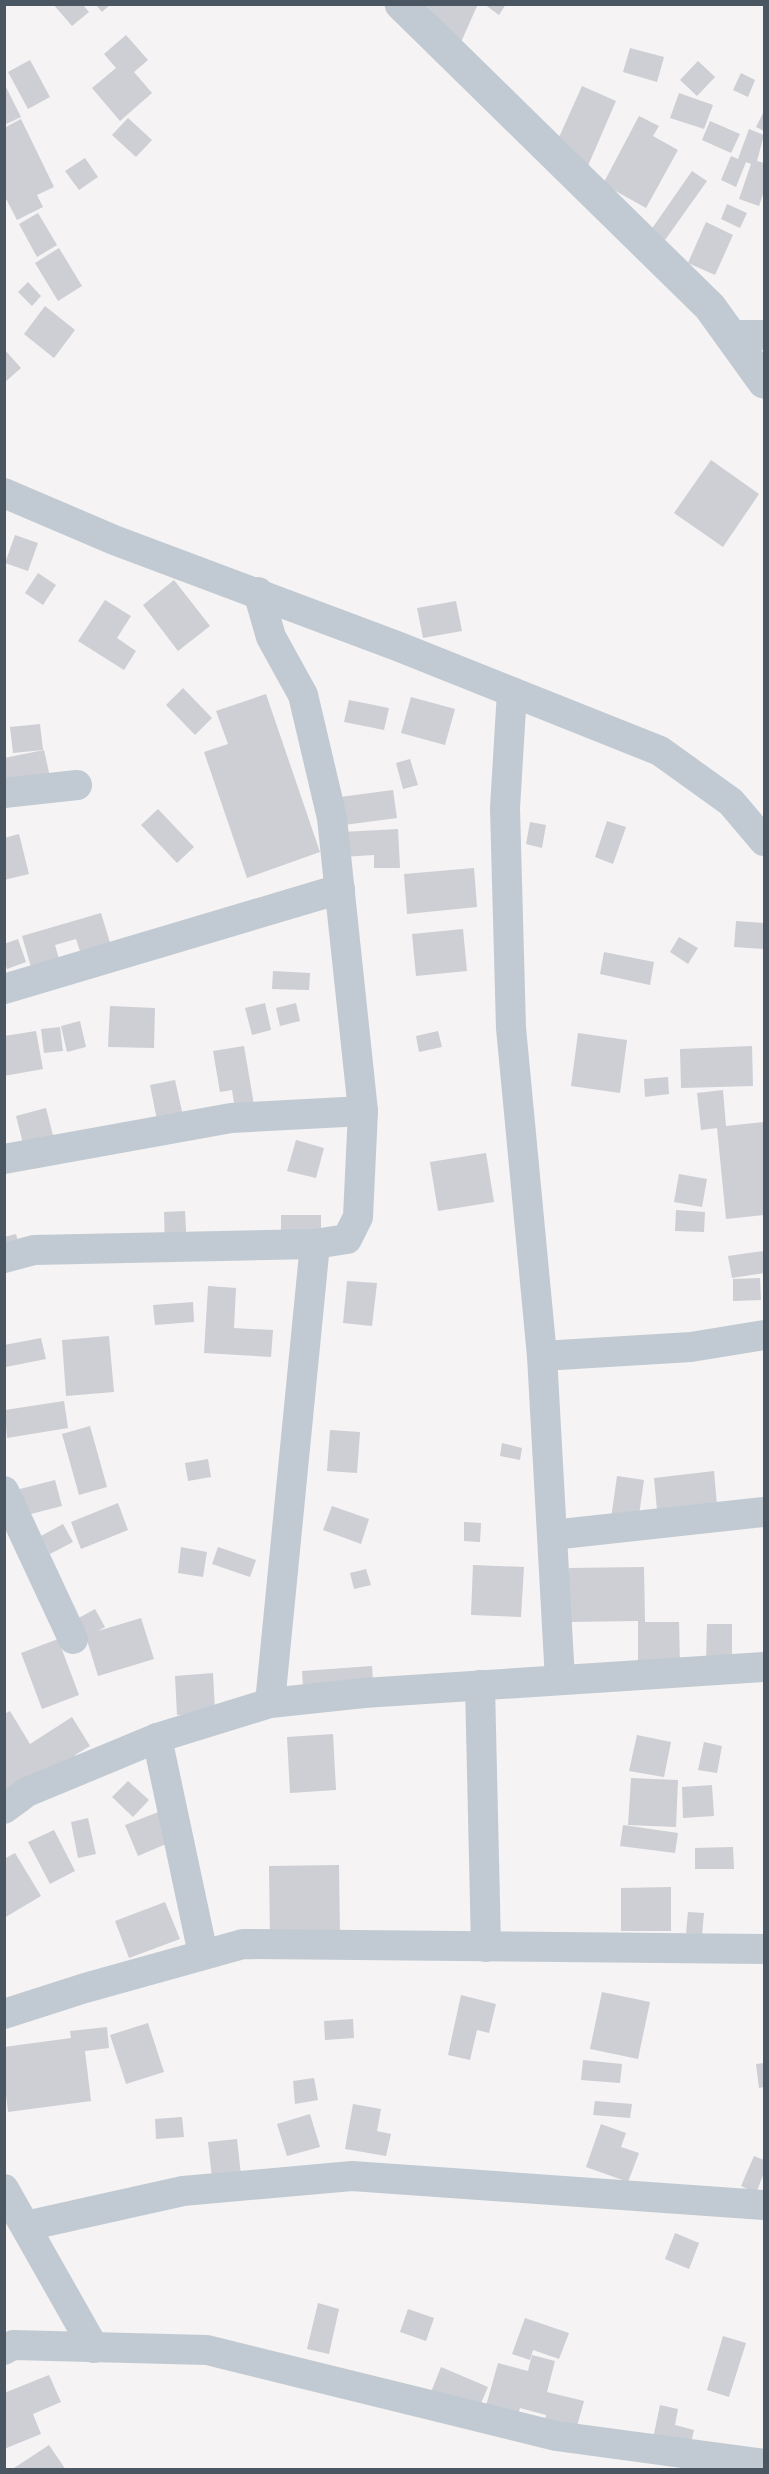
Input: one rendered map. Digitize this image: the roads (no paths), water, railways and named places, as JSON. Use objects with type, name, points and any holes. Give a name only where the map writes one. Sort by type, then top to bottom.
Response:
[{"type":"street","points":[[401,4],[711,307],[765,382]]},
{"type":"street","points":[[731,335],[765,335]]},
{"type":"street","points":[[4,493],[114,540],[258,592],[660,751],[731,802],[765,841]]},
{"type":"street","points":[[4,1258],[34,1250],[315,1244],[347,1239],[358,1216],[363,1111],[332,818],[303,695],[272,638],[258,592]]},
{"type":"street","points":[[512,692],[505,808],[511,1028],[542,1356],[560,1680]]},
{"type":"street","points":[[4,793],[77,785]]},
{"type":"street","points":[[4,989],[340,889]]},
{"type":"street","points":[[4,1159],[231,1118],[363,1111]]},
{"type":"street","points":[[270,1703],[315,1244]]},
{"type":"street","points":[[542,1356],[691,1347],[765,1335]]},
{"type":"street","points":[[4,1491],[73,1639]]},
{"type":"street","points":[[552,1535],[765,1512]]},
{"type":"street","points":[[4,1809],[27,1792],[157,1738],[270,1703],[364,1693],[765,1667]]},
{"type":"street","points":[[480,1685],[486,1947]]},
{"type":"street","points":[[157,1738],[203,1954]]},
{"type":"street","points":[[4,2014],[243,1944],[765,1949]]},
{"type":"street","points":[[26,2226],[183,2191],[351,2176],[765,2205]]},
{"type":"street","points":[[4,2189],[94,2348]]},
{"type":"street","points":[[4,2350],[13,2345],[207,2350],[556,2436],[765,2464]]}]
